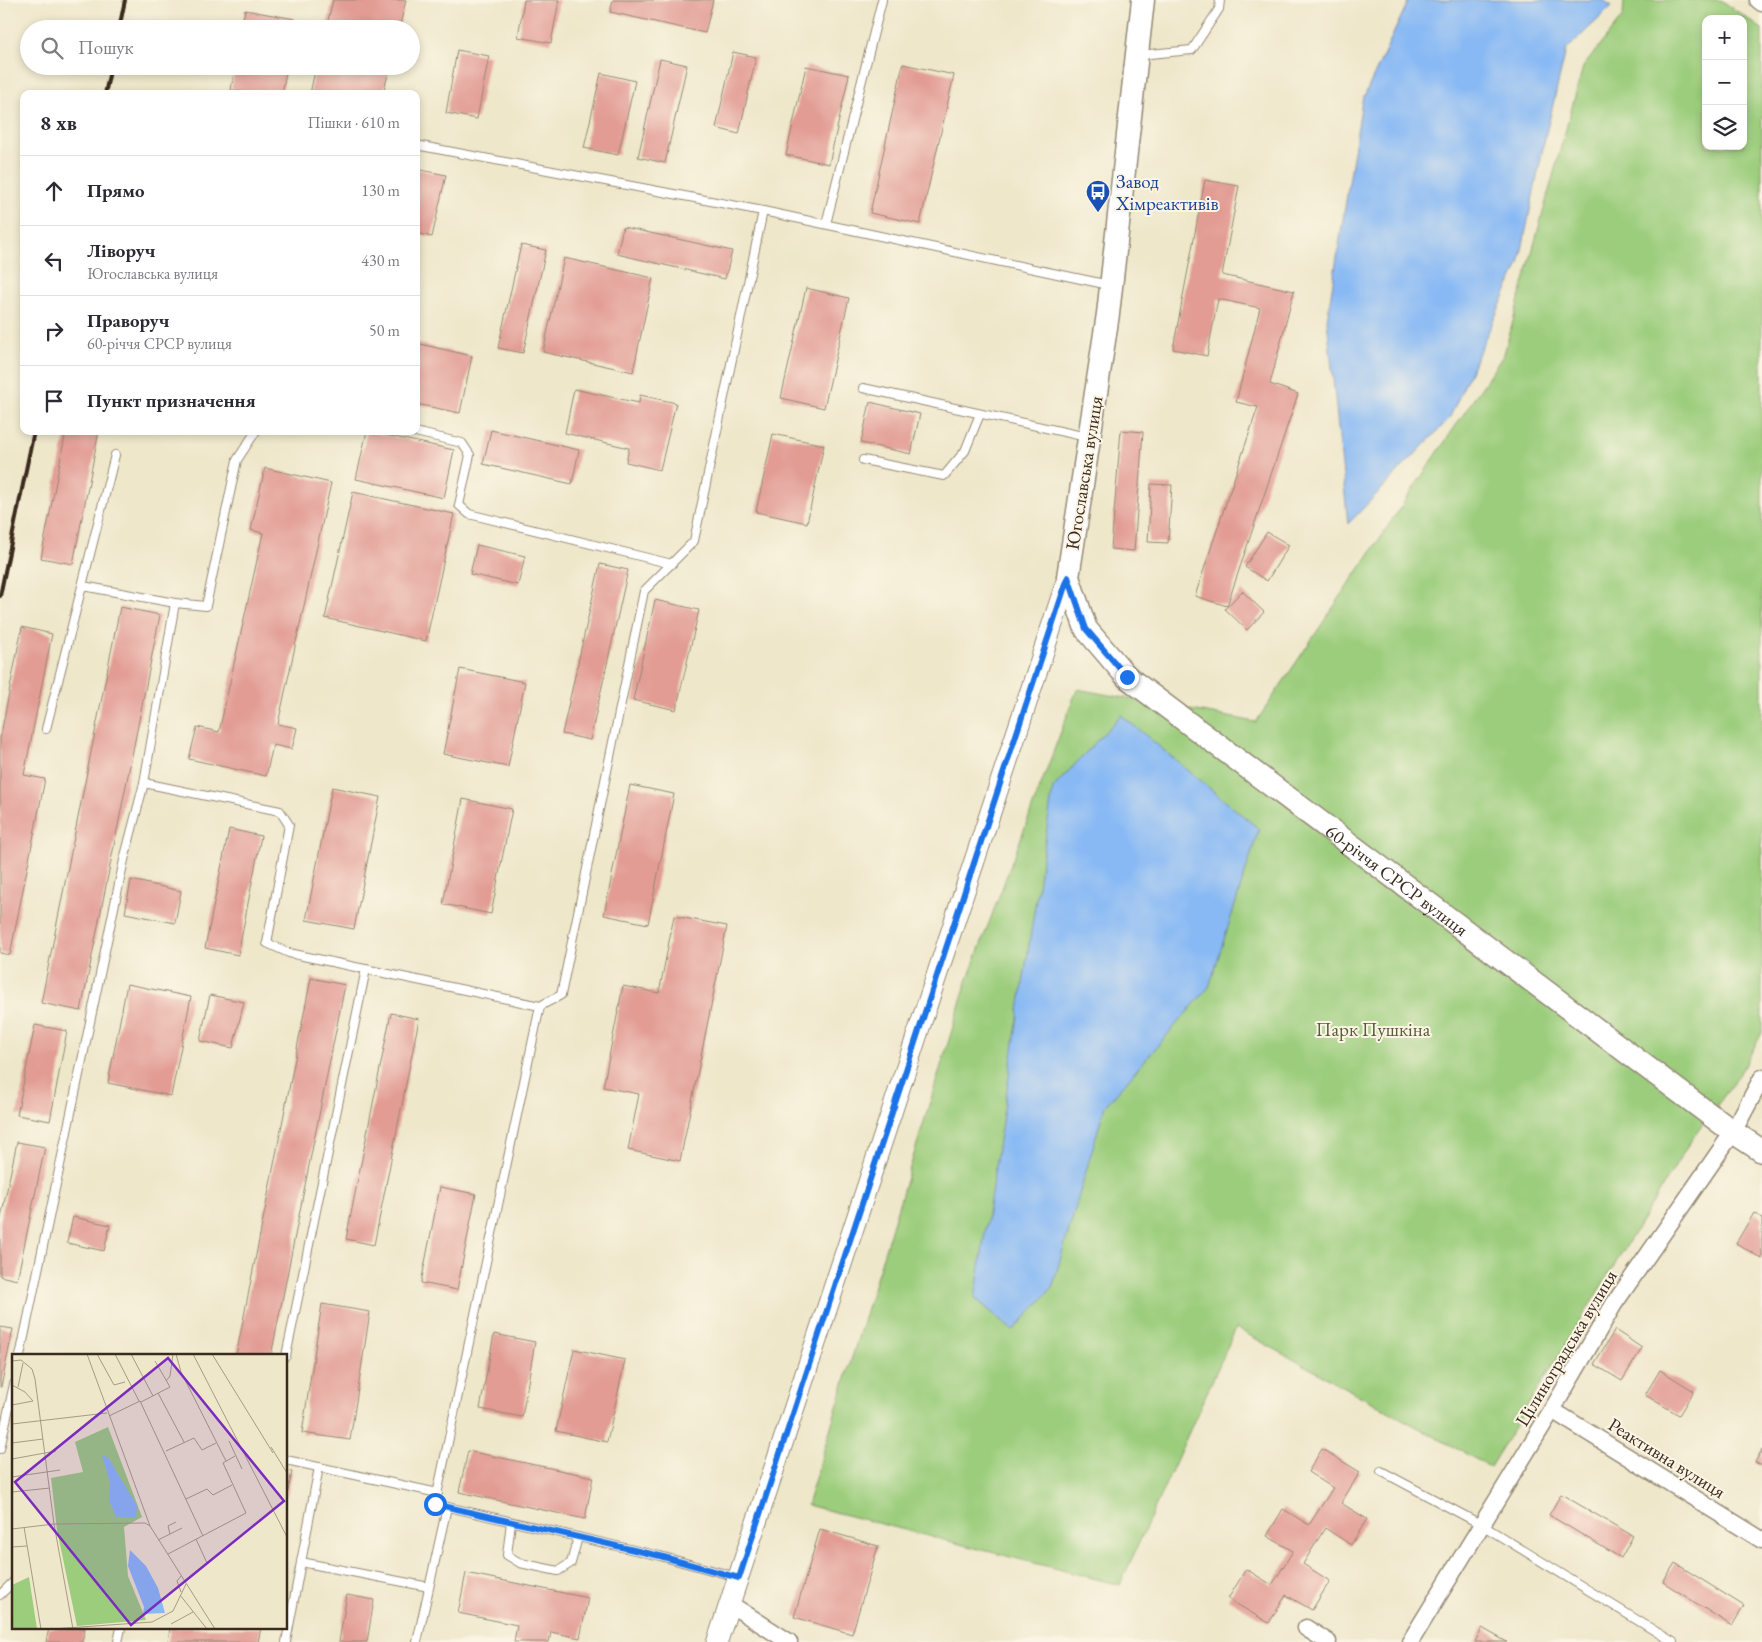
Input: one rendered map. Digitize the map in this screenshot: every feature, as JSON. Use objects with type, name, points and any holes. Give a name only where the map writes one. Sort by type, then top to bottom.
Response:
[{"type":"main road","name":"Югославська вулиця","points":[[1068,577],[1111,286],[1143,0]]},
{"type":"main road","name":"60-річчя СРСР вулиця","points":[[1068,577],[1086,629],[1127,677],[1732,1132],[1762,1151]]},
{"type":"street","points":[[1758,0],[1762,3]]},
{"type":"street","name":"Югославська вулиця","points":[[717,1642],[1068,577]]},
{"type":"street","name":"Цілиноградська вулиця","points":[[1410,1642],[1552,1410],[1614,1304],[1732,1132],[1762,1078]]},
{"type":"street","name":"Реактивна вулиця","points":[[1552,1410],[1762,1540]]},
{"type":"street","points":[[730,1604],[789,1642]]},
{"type":"street","points":[[1306,1628],[1328,1642]]},
{"type":"lane","points":[[826,224],[882,0]]},
{"type":"lane","points":[[1137,55],[1192,50],[1219,10],[1220,0]]},
{"type":"lane","points":[[420,146],[763,211],[1111,286]]},
{"type":"lane","points":[[144,783],[280,811],[289,825],[267,943],[289,954],[540,1006],[561,995],[644,591],[694,541],[763,211]]},
{"type":"lane","points":[[863,388],[1089,437]]},
{"type":"lane","points":[[863,460],[944,476],[965,451],[980,414]]},
{"type":"lane","points":[[420,433],[462,443],[470,455],[459,506],[469,514],[672,564]]},
{"type":"lane","points":[[83,586],[175,603],[206,606],[237,460],[253,435]]},
{"type":"lane","points":[[46,729],[115,455]]},
{"type":"lane","points":[[20,1354],[122,870],[144,783],[175,603]]},
{"type":"lane","points":[[286,1354],[366,969]]},
{"type":"lane","points":[[540,1006],[435,1504],[660,1556],[739,1578]]},
{"type":"lane","points":[[0,1449],[12,1393]]},
{"type":"lane","points":[[288,1460],[438,1493]]},
{"type":"lane","points":[[286,1642],[320,1467]]},
{"type":"lane","points":[[1381,1471],[1482,1525],[1673,1642]]},
{"type":"lane","points":[[418,1642],[447,1507]]},
{"type":"lane","points":[[511,1522],[507,1555],[520,1564],[558,1571],[571,1563],[578,1537]]},
{"type":"lane","points":[[301,1562],[430,1587]]},
{"type":"lane","points":[[0,1595],[12,1583]]},
{"type":"green space","name":"Парк Пушкіна","points":[[1624,0],[1721,0],[1742,15],[1702,15],[1702,150],[1747,150],[1747,18],[1762,29],[1762,1033],[1738,1077],[1692,1139],[1490,1467],[1236,1328],[1120,1585],[807,1505],[966,984],[1077,689],[1256,722],[1504,354],[1583,67],[1623,16]]},
{"type":"water","points":[[1409,0],[1603,0],[1612,6],[1566,50],[1545,138],[1519,264],[1449,419],[1348,524],[1327,320],[1362,101]]},
{"type":"water","points":[[1121,715],[1259,829],[1209,987],[1105,1106],[1052,1288],[1013,1331],[975,1298],[1053,788]]},
{"type":"building","points":[[333,0],[406,0],[401,20],[328,20]]},
{"type":"building","points":[[524,0],[559,0],[551,43],[518,37]]},
{"type":"building","points":[[613,0],[713,0],[705,33],[610,12]]},
{"type":"building","points":[[245,10],[295,19],[295,20],[243,20]]},
{"type":"building","points":[[457,50],[489,56],[477,119],[446,113]]},
{"type":"building","points":[[733,52],[756,57],[739,134],[716,128]]},
{"type":"building","points":[[660,59],[687,65],[665,163],[638,157]]},
{"type":"building","points":[[903,64],[954,75],[920,224],[870,213]]},
{"type":"building","points":[[806,66],[849,75],[829,164],[786,155]]},
{"type":"building","points":[[601,73],[635,81],[618,155],[584,148]]},
{"type":"building","points":[[234,75],[285,75],[283,90],[231,90]]},
{"type":"building","points":[[314,75],[388,75],[384,90],[311,90]]},
{"type":"building","points":[[420,170],[446,175],[432,237],[420,234]]},
{"type":"building","points":[[1205,180],[1239,186],[1222,275],[1294,291],[1270,384],[1298,394],[1227,606],[1195,596],[1258,407],[1236,402],[1260,308],[1218,299],[1207,356],[1173,349]]},
{"type":"building","points":[[623,227],[732,251],[725,279],[617,254]]},
{"type":"building","points":[[521,245],[546,250],[523,353],[498,348]]},
{"type":"building","points":[[564,258],[653,278],[633,372],[543,352]]},
{"type":"building","points":[[806,288],[849,298],[824,408],[781,398]]},
{"type":"building","points":[[420,344],[472,356],[460,413],[420,405]]},
{"type":"building","points":[[574,389],[639,403],[640,395],[676,403],[660,470],[626,462],[629,448],[565,433]]},
{"type":"building","points":[[870,402],[920,414],[911,454],[861,443]]},
{"type":"building","points":[[491,430],[579,450],[572,484],[483,464]]},
{"type":"building","points":[[1121,430],[1143,432],[1134,551],[1111,549]]},
{"type":"building","points":[[773,434],[824,445],[807,523],[756,512]]},
{"type":"building","points":[[65,435],[98,435],[73,564],[41,558]]},
{"type":"building","points":[[366,435],[385,435],[454,450],[444,498],[356,479]]},
{"type":"building","points":[[265,468],[331,483],[278,724],[297,728],[292,749],[273,745],[266,776],[189,759],[197,727],[219,732],[263,533],[251,530]]},
{"type":"building","points":[[1151,484],[1172,485],[1168,543],[1148,542]]},
{"type":"building","points":[[353,492],[454,514],[426,641],[325,618]]},
{"type":"building","points":[[1267,532],[1289,545],[1267,581],[1245,567]]},
{"type":"building","points":[[477,545],[525,556],[518,585],[470,574]]},
{"type":"building","points":[[600,564],[628,570],[590,740],[562,734]]},
{"type":"building","points":[[1242,591],[1264,612],[1247,630],[1225,609]]},
{"type":"building","points":[[655,600],[699,610],[676,710],[633,700]]},
{"type":"building","points":[[120,607],[160,615],[81,1011],[41,1003]]},
{"type":"building","points":[[22,627],[52,634],[24,775],[45,779],[10,955],[0,953],[0,739]]},
{"type":"building","points":[[460,669],[525,682],[508,767],[443,754]]},
{"type":"building","points":[[630,785],[674,794],[648,924],[604,915]]},
{"type":"building","points":[[332,787],[380,797],[354,929],[306,920]]},
{"type":"building","points":[[463,799],[512,809],[491,914],[443,904]]},
{"type":"building","points":[[229,829],[261,836],[238,955],[205,948]]},
{"type":"building","points":[[131,880],[181,891],[175,923],[125,913]]},
{"type":"building","points":[[674,916],[727,926],[680,1161],[628,1150],[639,1094],[603,1087],[623,986],[659,993]]},
{"type":"building","points":[[311,978],[345,985],[271,1354],[236,1354]]},
{"type":"building","points":[[127,984],[191,997],[171,1096],[108,1083]]},
{"type":"building","points":[[210,995],[244,1002],[233,1048],[200,1041]]},
{"type":"building","points":[[391,1013],[419,1019],[374,1245],[346,1239]]},
{"type":"building","points":[[35,1025],[67,1031],[50,1121],[17,1115]]},
{"type":"building","points":[[17,1142],[45,1147],[17,1280],[0,1276],[0,1223]]},
{"type":"building","points":[[440,1187],[476,1194],[457,1290],[421,1283]]},
{"type":"building","points":[[1754,1213],[1762,1218],[1762,1259],[1736,1243]]},
{"type":"building","points":[[73,1217],[110,1225],[104,1251],[67,1243]]},
{"type":"building","points":[[322,1304],[370,1312],[350,1440],[302,1433]]},
{"type":"building","points":[[0,1327],[13,1329],[1,1387],[0,1387]]},
{"type":"building","points":[[1615,1330],[1642,1348],[1622,1381],[1594,1364]]},
{"type":"building","points":[[494,1334],[535,1342],[522,1417],[480,1409]]},
{"type":"building","points":[[574,1349],[625,1360],[607,1442],[556,1431]]},
{"type":"building","points":[[1660,1370],[1694,1391],[1679,1415],[1645,1395]]},
{"type":"building","points":[[1322,1449],[1360,1472],[1341,1503],[1367,1519],[1351,1545],[1325,1528],[1303,1564],[1330,1581],[1312,1610],[1286,1595],[1269,1623],[1228,1599],[1246,1569],[1272,1585],[1293,1551],[1267,1536],[1283,1509],[1309,1525],[1333,1488],[1308,1472]]},
{"type":"building","points":[[1762,1450],[1762,1466],[1755,1462]]},
{"type":"building","points":[[468,1451],[593,1477],[585,1519],[459,1492]]},
{"type":"building","points":[[288,1471],[292,1472],[288,1491]]},
{"type":"building","points":[[1561,1494],[1633,1536],[1621,1558],[1549,1515]]},
{"type":"building","points":[[820,1529],[878,1546],[852,1634],[794,1617]]},
{"type":"building","points":[[1675,1563],[1744,1606],[1732,1626],[1663,1582]]},
{"type":"building","points":[[466,1573],[588,1598],[580,1638],[551,1632],[549,1642],[514,1642],[517,1625],[458,1613]]},
{"type":"building","points":[[347,1595],[374,1600],[367,1642],[339,1642]]},
{"type":"building","points":[[1482,1628],[1507,1642],[1475,1642]]},
{"type":"building","points":[[49,1630],[85,1630],[82,1642],[46,1642]]},
{"type":"building","points":[[170,1630],[261,1630],[258,1642],[168,1642]]},
{"type":"railway","points":[[121,20],[125,0]]},
{"type":"railway","points":[[106,90],[109,75]]},
{"type":"railway","points":[[0,596],[33,435]]},
{"type":"place","name":"Завод Хімреактивів","points":[[1098,213]]},
{"type":"route","points":[[435,1504],[660,1556],[739,1578],[1068,577],[1086,629],[1127,677]]}]
